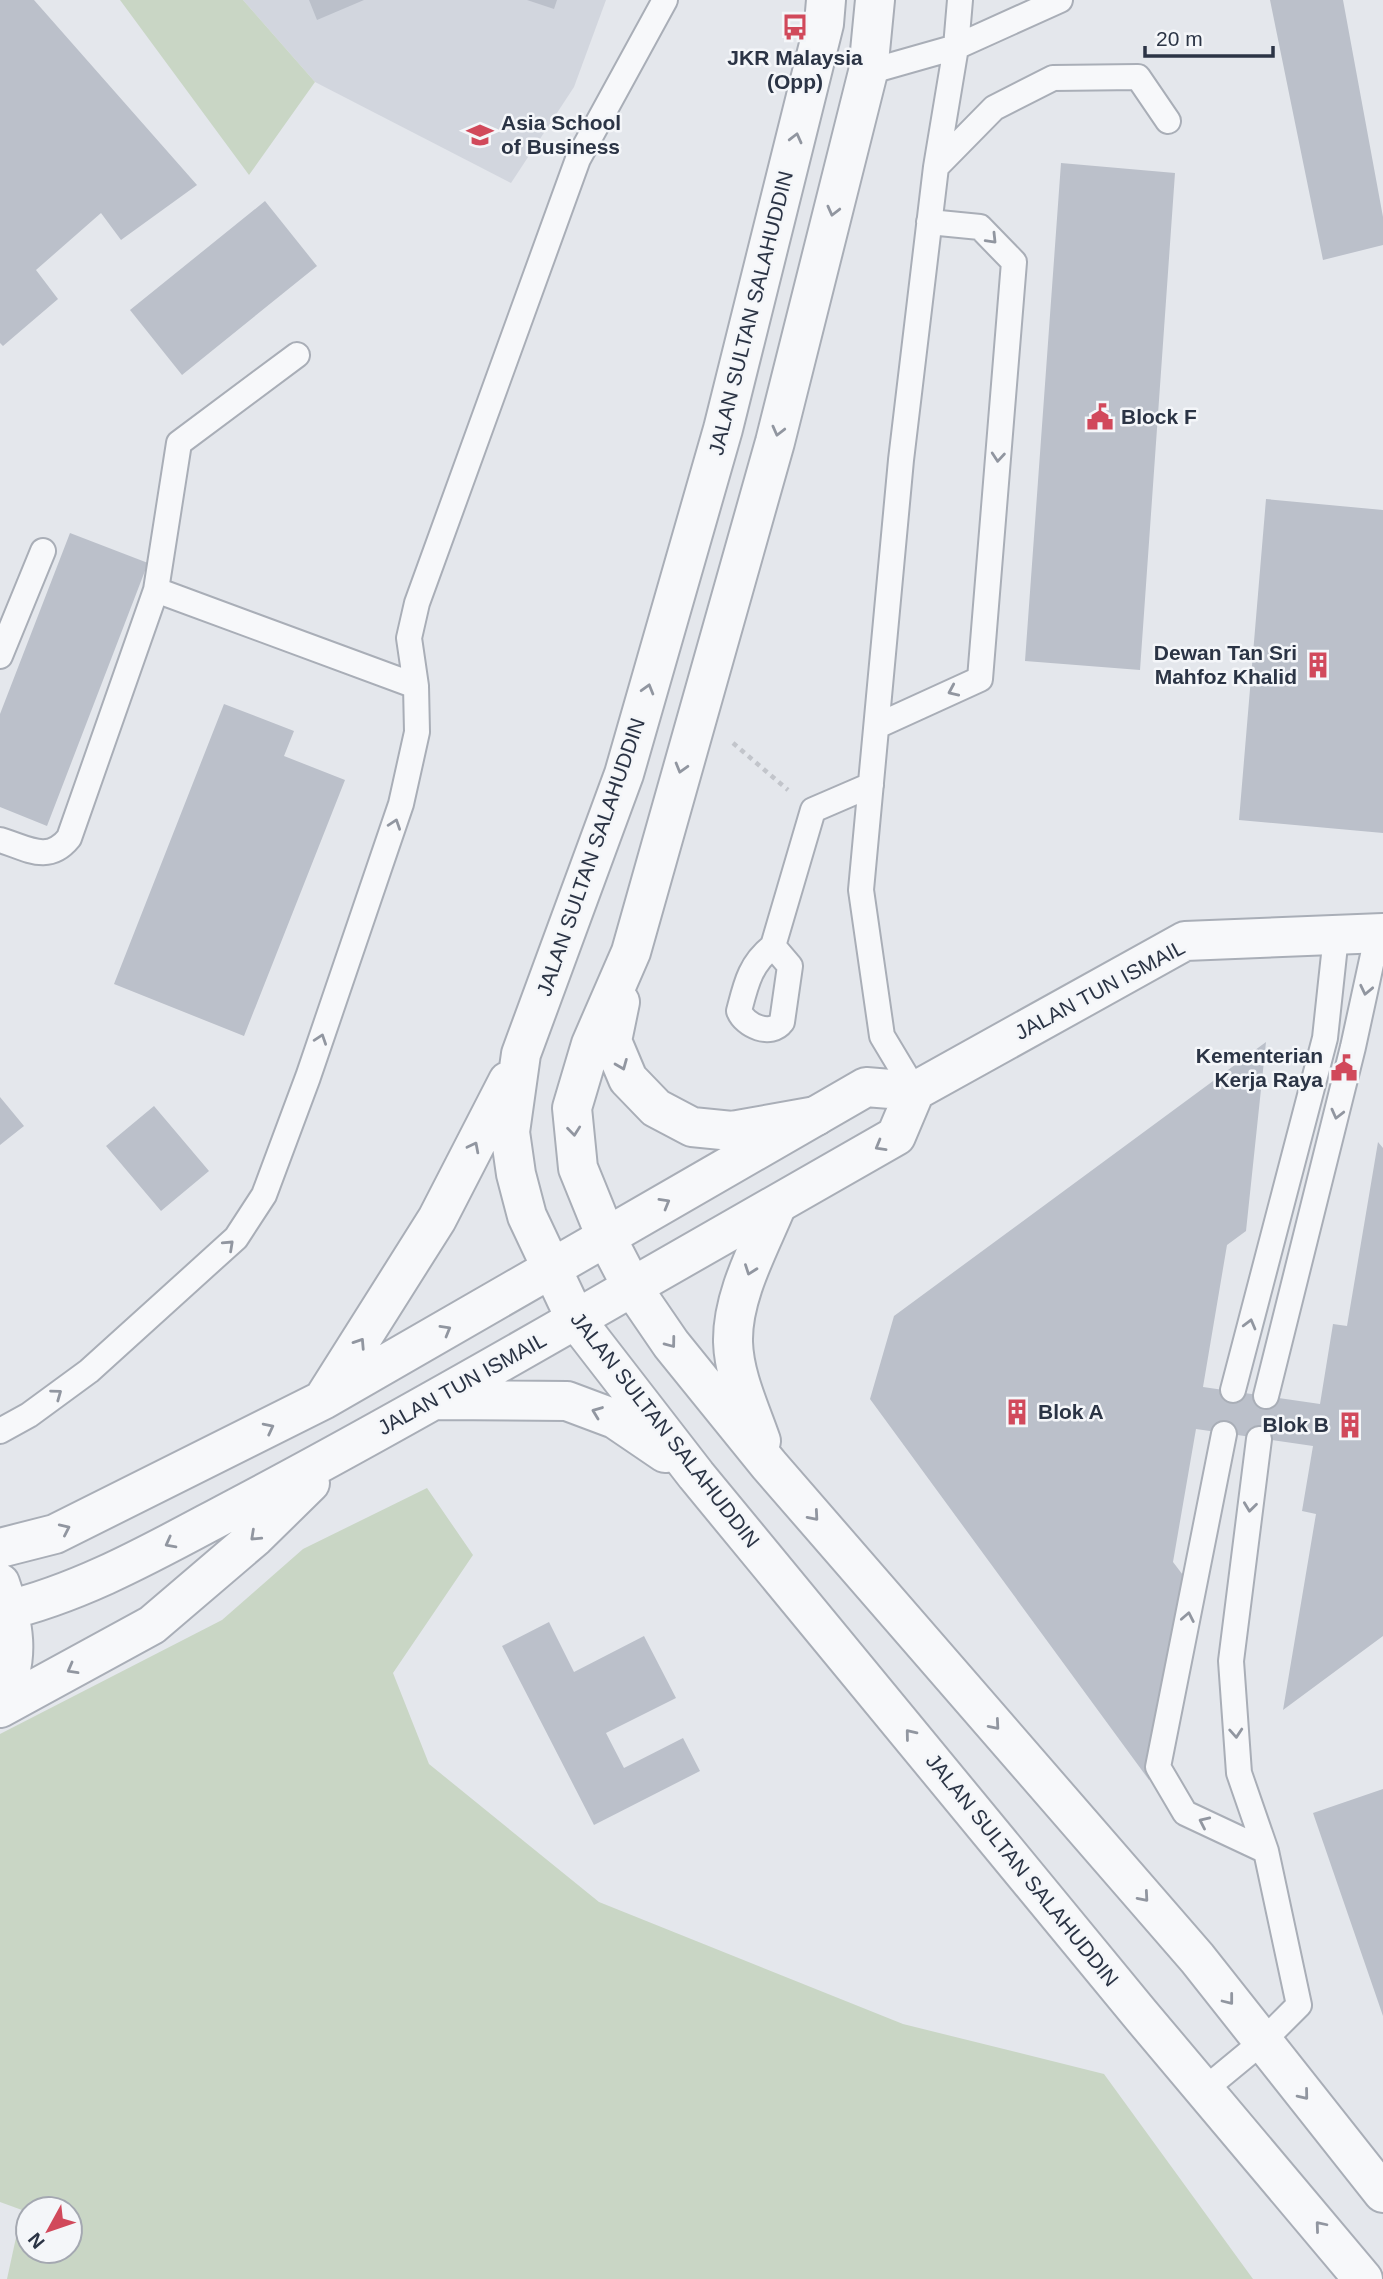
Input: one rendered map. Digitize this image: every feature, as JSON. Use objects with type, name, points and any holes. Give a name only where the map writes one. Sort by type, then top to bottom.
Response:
[{"type":"street","name":"JALAN SULTAN SALAHUDDIN","points":[[826,0],[824,24],[723,429],[628,761],[521,1054],[510,1132],[516,1174],[527,1216],[576,1320],[696,1475],[1140,2014],[1363,2279]]},
{"type":"street","points":[[816,1116],[732,1131],[692,1127],[656,1108],[628,1079],[612,1041],[631,952],[775,442],[868,72],[875,0]]},
{"type":"street","name":"JALAN TUN ISMAIL","points":[[0,1696],[10,1680],[15,1651],[3,1602],[60,1593],[129,1564],[339,1454],[897,1136],[915,1091],[1185,941],[1381,932]]},
{"type":"street","points":[[631,952],[591,1044],[572,1108],[578,1168],[606,1237],[632,1287],[671,1344],[769,1465],[1197,1958],[1383,2193]]},
{"type":"street","points":[[323,1400],[437,1219],[521,1054]]},
{"type":"street","points":[[0,1548],[55,1534],[323,1400],[866,1087],[915,1091]]},
{"type":"street","points":[[769,1465],[737,1372],[733,1341],[736,1311],[776,1207]]},
{"type":"street","points":[[433,1400],[567,1401],[615,1419],[696,1475]]},
{"type":"street","points":[[0,1708],[152,1625],[255,1537],[339,1454]]},
{"type":"lane","points":[[0,1431],[29,1415],[98,1363],[236,1238],[264,1195],[313,1064],[401,804],[417,732],[416,686],[409,638],[417,603],[578,159],[665,0]]},
{"type":"lane","points":[[915,1091],[882,1036],[861,890],[901,460],[936,167],[956,47],[960,0]]},
{"type":"lane","points":[[868,72],[956,47],[1060,0]]},
{"type":"lane","points":[[936,167],[994,108],[1054,78],[1138,77],[1168,121]]},
{"type":"lane","points":[[877,726],[980,679],[1014,262],[980,227],[929,222]]},
{"type":"lane","points":[[0,840],[45,854],[60,850],[69,838],[156,590],[179,443],[298,355]]},
{"type":"lane","points":[[0,656],[43,551]]},
{"type":"lane","points":[[156,590],[416,686]]},
{"type":"lane","points":[[773,946],[813,810],[871,785]]},
{"type":"lane","points":[[1266,1396],[1381,932]]},
{"type":"lane","points":[[1233,1390],[1325,1038],[1336,936]]},
{"type":"lane","points":[[1224,1434],[1158,1767],[1185,1813],[1266,1851]]},
{"type":"lane","points":[[1205,2089],[1262,2042],[1299,2005],[1266,1851],[1239,1773],[1231,1661],[1259,1439]]},
{"type":"path","points":[[697,713],[813,810]]},
{"type":"shaded area","name":"Asia School of Business","points":[[243,0],[606,0],[574,87],[511,183],[315,82]]},
{"type":"green space","points":[[120,0],[243,0],[315,82],[249,175]]},
{"type":"green space","points":[[427,1488],[473,1555],[393,1673],[429,1764],[599,1902],[903,2024],[1104,2074],[1253,2279],[7,2279],[14,2247],[14,2265],[84,2265],[84,2195],[14,2195],[14,2207],[0,2202],[0,1734],[222,1620],[303,1549]]},
{"type":"building","points":[[0,0],[34,0],[197,185],[121,240],[101,213],[36,270],[58,299],[3,346],[0,343]]},
{"type":"building","points":[[309,0],[364,0],[317,20]]},
{"type":"building","points":[[527,0],[557,0],[554,9]]},
{"type":"building","points":[[1270,0],[1343,0],[1383,217],[1383,245],[1323,260]]},
{"type":"building","name":"Block F","points":[[1061,163],[1175,173],[1140,670],[1025,661]]},
{"type":"building","points":[[265,201],[317,266],[182,375],[130,310]]},
{"type":"building","name":"Dewan Tan Sri Mahfoz Khalid","points":[[1266,499],[1383,510],[1383,833],[1239,820]]},
{"type":"building","points":[[70,533],[148,563],[47,826],[0,807],[0,714]]},
{"type":"building","points":[[224,704],[294,731],[284,756],[345,780],[244,1036],[114,984]]},
{"type":"building","name":"Blok A","points":[[1266,1042],[1246,1231],[1227,1245],[1203,1387],[1320,1404],[1333,1324],[1347,1326],[1378,1142],[1383,1148],[1383,1636],[1283,1710],[1316,1514],[1302,1511],[1313,1446],[1196,1429],[1173,1562],[1189,1583],[1149,1780],[870,1399],[894,1316]]},
{"type":"building","points":[[0,1097],[24,1126],[0,1145]]},
{"type":"building","points":[[154,1106],[209,1171],[161,1211],[106,1146]]},
{"type":"building","points":[[549,1622],[574,1672],[644,1636],[676,1698],[606,1733],[624,1768],[683,1738],[700,1771],[594,1825],[502,1646]]},
{"type":"building","points":[[1383,1789],[1383,2016],[1313,1813]]},
{"type":"place","name":"JKR Malaysia (Opp)","points":[[795,27]]},
{"type":"place","name":"Asia School of Business","points":[[480,135]]},
{"type":"place","name":"Block F","points":[[1100,417]]},
{"type":"place","name":"Dewan Tan Sri Mahfoz Khalid","points":[[1318,665]]},
{"type":"place","name":"Kementerian Kerja Raya","points":[[1344,1068]]},
{"type":"place","name":"Blok A","points":[[1017,1412]]},
{"type":"place","name":"Blok B","points":[[1350,1425]]}]
